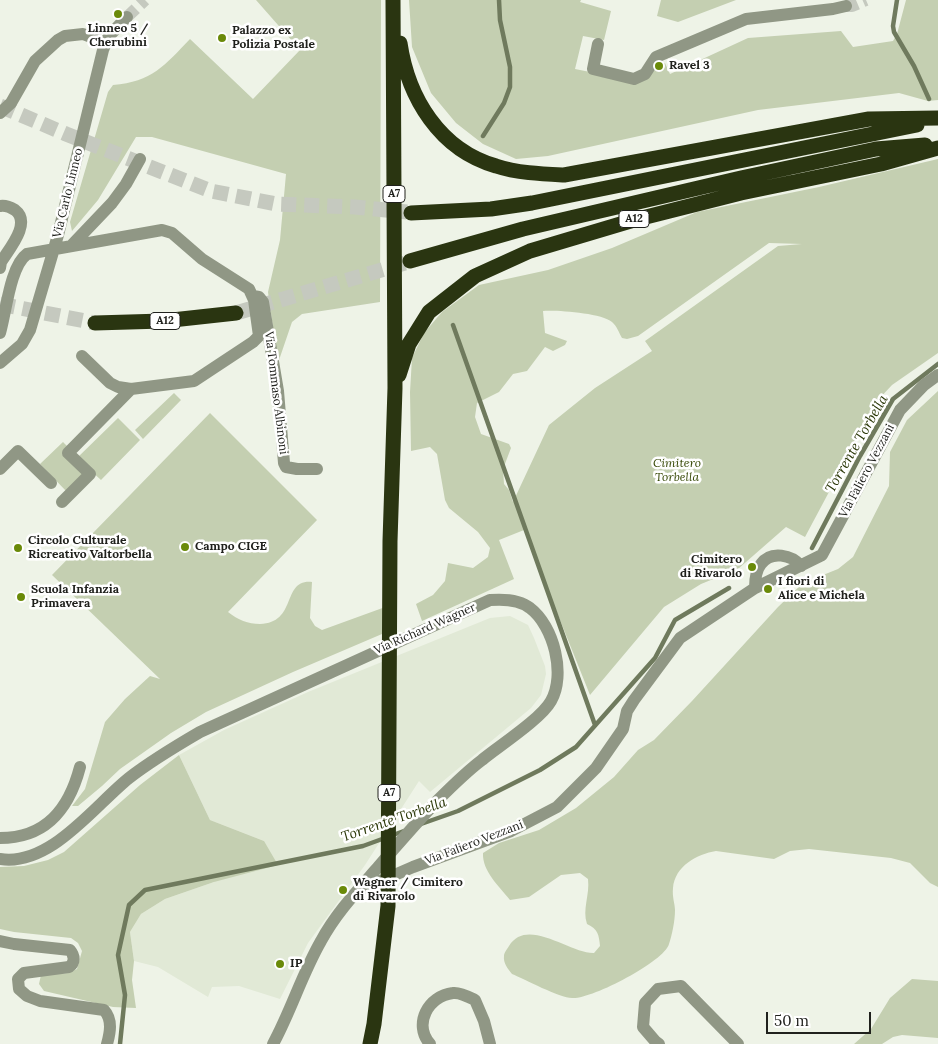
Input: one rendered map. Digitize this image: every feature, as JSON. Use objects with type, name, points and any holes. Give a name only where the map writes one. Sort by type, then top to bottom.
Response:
[{"type":"highway","points":[[394,0],[406,72],[422,107],[442,134],[456,146],[475,158],[497,167],[564,176],[869,119],[938,120]]},
{"type":"highway","name":"A7","points":[[370,1044],[388,906],[390,541],[395,388],[394,0]]},
{"type":"highway","points":[[411,213],[491,209],[532,203],[938,120]]},
{"type":"highway","name":"A12","points":[[410,262],[522,229],[741,178],[876,149],[938,144]]},
{"type":"highway","name":"A12","points":[[395,388],[409,344],[429,312],[475,276],[530,251],[643,217],[742,193],[881,164],[938,148]]},
{"type":"highway","name":"A12","points":[[94,323],[163,321],[236,313]]},
{"type":"street","points":[[598,44],[592,69],[634,79],[645,74],[656,57],[746,19],[846,6]]},
{"type":"street","name":"Via Carlo Linneo","points":[[5,360],[26,338],[58,235],[105,47],[109,36],[127,17]]},
{"type":"street","points":[[0,113],[11,103],[35,61],[58,40],[65,36],[83,34],[105,47]]},
{"type":"street","points":[[72,245],[112,203],[126,184],[140,159]]},
{"type":"street","points":[[0,206],[10,207],[16,211],[22,223],[0,268]]},
{"type":"street","name":"Via Tommaso Albinoni","points":[[0,333],[14,273],[22,257],[32,251],[162,230],[170,231],[202,259],[249,289],[253,296],[259,336],[253,342],[194,381],[131,389],[118,388],[110,383],[82,356]]},
{"type":"street","name":"Via Tommaso Albinoni","points":[[253,296],[259,297],[263,302],[278,391],[284,463],[286,467],[290,468],[317,469]]},
{"type":"street","name":"Via Faliero Vezzani","points":[[272,1044],[320,941],[356,892],[413,867],[511,831],[557,807],[596,768],[623,729],[627,711],[634,700],[680,638],[755,588],[822,555],[900,410],[924,385],[938,375]]},
{"type":"street","points":[[62,502],[90,474],[68,453],[131,389]]},
{"type":"street","points":[[0,469],[18,451],[51,483]]},
{"type":"street","points":[[755,588],[759,567],[767,559],[776,556],[788,556],[801,566]]},
{"type":"street","name":"Via Richard Wagner","points":[[0,859],[26,857],[53,846],[128,778],[164,752],[200,732],[490,600],[517,601],[529,606],[542,622],[558,664],[559,678],[551,702],[538,716],[480,760],[420,819],[356,892]]},
{"type":"street","points":[[0,838],[29,834],[53,819],[68,801],[80,767]]},
{"type":"street","points":[[0,941],[70,950],[74,960],[69,967],[24,973],[18,979],[18,989],[27,996],[40,1001],[104,1010],[108,1015],[111,1031],[107,1044]]},
{"type":"street","points":[[660,1044],[655,1042],[643,1027],[645,1003],[658,988],[681,986],[738,1044]]},
{"type":"street","points":[[430,1044],[424,1037],[422,1022],[426,1010],[438,997],[455,992],[475,1000],[484,1021],[490,1044]]},
{"type":"shaded area","points":[[510,616],[528,625],[545,666],[546,674],[541,695],[531,708],[430,792],[419,781],[365,865],[308,943],[280,999],[239,986],[212,987],[208,997],[158,967],[134,961],[130,932],[141,914],[165,899],[214,882],[264,841],[210,820],[179,755],[224,730],[308,692],[490,618]]},
{"type":"green space","points":[[256,0],[381,0],[380,302],[302,314],[292,322],[278,363],[268,292],[280,240],[286,174],[152,137],[136,137],[98,200],[72,231],[70,222],[108,92],[113,85],[138,80],[157,71],[190,39],[253,99],[300,50]]},
{"type":"green space","points":[[409,0],[581,0],[580,2],[611,11],[604,40],[583,36],[575,69],[640,82],[665,63],[670,74],[748,38],[841,31],[853,47],[893,41],[897,34],[906,0],[938,0],[938,100],[928,101],[899,93],[758,110],[548,156],[516,159],[483,144],[456,123],[431,93],[412,47]]},
{"type":"green space","points":[[661,0],[736,0],[678,22],[657,16]]},
{"type":"green space","name":"Cimitero Torbella","points":[[938,159],[938,353],[892,385],[878,400],[805,537],[786,527],[738,569],[701,584],[664,607],[590,695],[524,530],[499,540],[514,579],[422,621],[416,604],[433,595],[445,581],[448,563],[473,568],[488,557],[490,548],[478,532],[449,508],[445,500],[437,454],[430,447],[411,451],[410,392],[412,358],[424,333],[442,312],[479,285],[548,270],[612,248],[697,212],[819,187]],"holes":[[[769,243],[802,244],[778,246],[645,341],[652,351],[595,388],[549,425],[513,502],[509,490],[504,484],[503,469],[511,448],[509,444],[481,434],[475,417],[477,403],[499,392],[513,374],[527,371],[545,347],[553,351],[565,345],[567,341],[545,333],[543,311],[599,316],[612,322],[622,338],[627,339],[638,336]]]},
{"type":"green space","points":[[938,391],[938,887],[930,883],[910,863],[891,858],[809,849],[790,851],[774,859],[716,851],[688,862],[678,873],[673,888],[675,914],[669,944],[664,952],[641,970],[609,987],[581,997],[572,998],[551,992],[512,974],[505,963],[504,954],[517,938],[527,935],[538,935],[584,952],[594,953],[600,946],[597,933],[594,928],[587,924],[588,879],[580,873],[561,875],[529,897],[510,900],[488,872],[483,860],[483,853],[499,843],[539,830],[576,808],[614,777],[638,750],[654,740],[778,607],[803,583],[838,569],[853,557],[889,486],[890,452],[907,420]]},
{"type":"green space","points":[[174,393],[181,400],[143,439],[135,430]]},
{"type":"green space","name":"Campo CIGE","points":[[210,413],[317,520],[228,612],[239,619],[251,623],[272,622],[280,617],[296,587],[302,583],[312,582],[310,618],[315,626],[322,630],[388,606],[386,624],[382,634],[206,712],[171,733],[120,769],[78,806],[72,806],[85,789],[105,722],[125,699],[150,676],[160,679],[52,575]]},
{"type":"green space","points":[[118,418],[140,440],[101,480],[77,458]]},
{"type":"green space","points":[[63,442],[70,449],[86,474],[67,492],[40,464]]},
{"type":"green space","points":[[179,755],[210,820],[264,841],[278,865],[214,882],[165,899],[141,914],[130,932],[134,961],[132,980],[136,1008],[113,1007],[44,991],[39,984],[41,975],[68,973],[77,969],[82,951],[78,943],[71,938],[0,929],[0,867],[24,866],[48,860],[64,852],[140,785]]},
{"type":"green space","points":[[912,979],[938,981],[938,1038],[902,1035],[893,1037],[882,1044],[854,1044],[871,1029],[890,998]]},
{"type":"waterway","points":[[483,136],[504,103],[510,87],[510,67],[500,20],[499,0]]},
{"type":"waterway","points":[[897,0],[893,26],[894,32],[914,66],[929,99]]},
{"type":"waterway","points":[[453,325],[595,725]]},
{"type":"waterway","name":"Torrente Torbella","points":[[812,548],[860,456],[893,399],[938,364]]},
{"type":"waterway","name":"Torrente Torbella","points":[[421,824],[458,811],[540,770],[576,747],[655,658],[675,620],[729,588]]},
{"type":"waterway","name":"Torrente Torbella","points":[[120,1044],[125,995],[118,955],[129,905],[145,890],[363,846],[404,831]]},
{"type":"tunnel","points":[[127,17],[145,0]]},
{"type":"tunnel","points":[[846,6],[852,6],[866,0]]},
{"type":"tunnel","points":[[0,106],[211,191],[276,204],[355,207],[407,212]]},
{"type":"tunnel","points":[[236,313],[405,263]]},
{"type":"tunnel","points":[[0,304],[95,323]]},
{"type":"place","name":"Linneo 5 / Cherubini","points":[[118,14]]},
{"type":"place","name":"Palazzo ex Polizia Postale","points":[[222,38]]},
{"type":"place","name":"Ravel 3","points":[[659,66]]},
{"type":"place","name":"Campo CIGE","points":[[185,547]]},
{"type":"place","name":"Circolo Culturale Ricreativo Valtorbella","points":[[18,548]]},
{"type":"place","name":"Cimitero di Rivarolo","points":[[752,567]]},
{"type":"place","name":"I fiori di Alice e Michela","points":[[768,589]]},
{"type":"place","name":"Scuola Infanzia Primavera","points":[[21,597]]},
{"type":"place","name":"Wagner / Cimitero di Rivarolo","points":[[343,890]]},
{"type":"place","name":"IP","points":[[280,964]]}]
